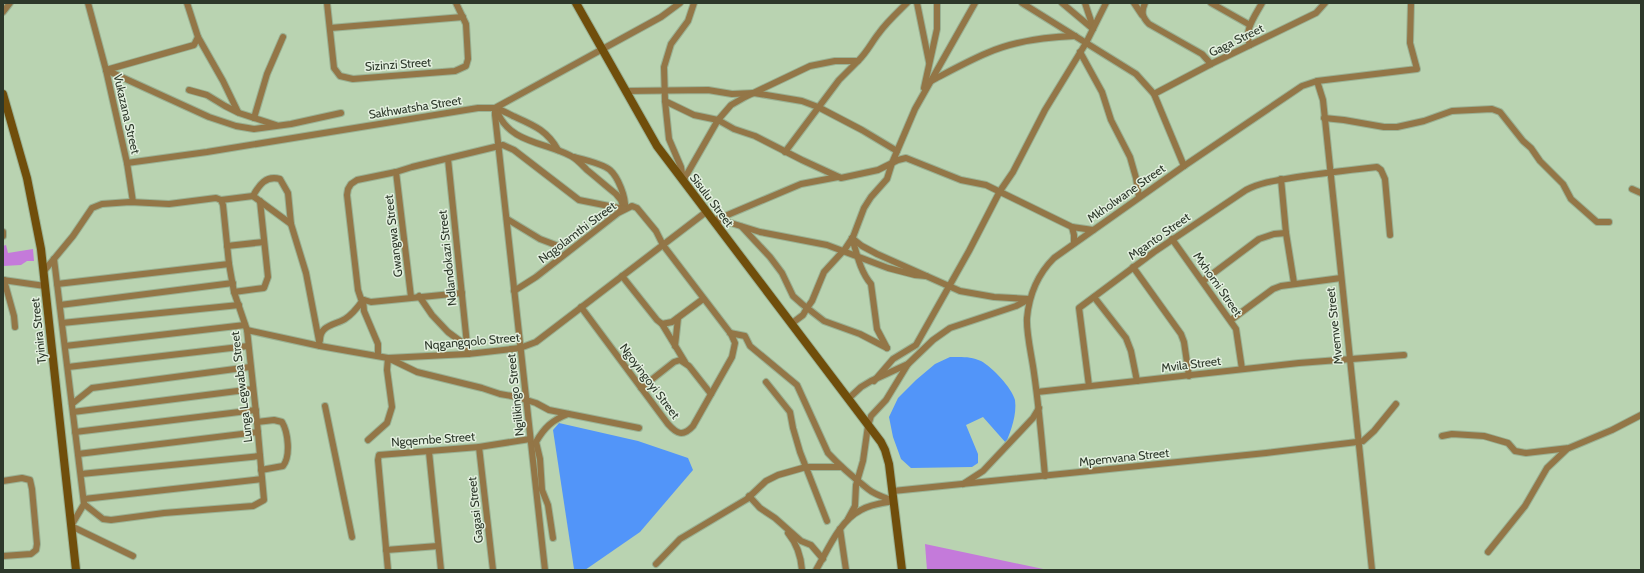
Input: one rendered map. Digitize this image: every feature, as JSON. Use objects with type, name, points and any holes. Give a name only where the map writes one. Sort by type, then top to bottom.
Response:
[{"type":"street","points":[[3,12],[10,3]]},
{"type":"street","name":"Vukazana Street","points":[[88,3],[106,70],[127,163],[133,202]]},
{"type":"street","points":[[187,3],[198,38],[223,81],[238,112]]},
{"type":"street","name":"Sizinzi Street","points":[[327,3],[334,68],[340,76],[345,78],[455,71],[464,69],[468,63],[466,31],[463,17],[456,3]]},
{"type":"street","name":"Sisulu Street","points":[[576,3],[657,146],[885,450],[889,464],[893,491],[902,570]]},
{"type":"street","name":"Sakhwatsha Street","points":[[127,163],[207,152],[478,108],[496,108],[661,17],[680,3]]},
{"type":"street","points":[[683,181],[681,167],[669,139],[664,90],[664,67],[671,44],[688,21],[694,3]]},
{"type":"street","points":[[785,152],[839,80],[868,51],[877,35],[889,20],[907,3]]},
{"type":"street","points":[[917,3],[930,65]]},
{"type":"street","points":[[923,94],[937,28],[937,3]]},
{"type":"street","points":[[791,324],[803,315],[812,301],[824,272],[843,251],[852,238],[864,208],[871,197],[887,179],[892,163],[915,109],[975,3]]},
{"type":"street","points":[[1022,3],[1136,74],[1154,94],[1184,166]]},
{"type":"street","points":[[1062,3],[1093,28]]},
{"type":"street","points":[[1085,3],[1093,28]]},
{"type":"street","points":[[874,381],[893,359],[916,346],[1000,191],[1013,172],[1045,110],[1086,43],[1106,3]]},
{"type":"street","points":[[1134,3],[1149,24],[1202,54],[1211,64]]},
{"type":"street","points":[[1142,15],[1142,9],[1145,3]]},
{"type":"street","points":[[1211,3],[1250,25]]},
{"type":"street","points":[[1250,45],[1247,35],[1250,25],[1262,3]]},
{"type":"street","name":"Gaga Street","points":[[1154,94],[1211,64],[1316,13],[1325,3]]},
{"type":"street","name":"Mkholwane Street","points":[[1045,476],[1037,392],[1027,320],[1030,299],[1041,274],[1047,265],[1074,243],[1139,197],[1302,86],[1317,80],[1417,69],[1410,43],[1411,3]]},
{"type":"street","points":[[330,28],[463,17]]},
{"type":"street","points":[[931,80],[974,58],[998,48],[1031,40],[1075,36]]},
{"type":"street","points":[[254,118],[267,74],[282,37]]},
{"type":"street","name":"Vukazana Street","points":[[106,70],[194,45],[198,38]]},
{"type":"street","points":[[1080,52],[1102,92],[1111,120],[1130,157],[1136,178],[1139,197]]},
{"type":"street","points":[[683,181],[718,120],[730,105],[794,73],[820,63],[835,61],[858,61]]},
{"type":"street","points":[[106,70],[209,117],[236,126],[254,129],[341,113]]},
{"type":"street","name":"Mvemve Street","points":[[1317,80],[1322,100],[1349,359],[1360,442],[1372,570]]},
{"type":"street","points":[[626,91],[691,89],[732,94],[754,94],[802,101],[818,107],[874,136],[897,151]]},
{"type":"street","points":[[188,90],[207,95],[238,112],[281,125]]},
{"type":"street","name":"Tyinira Street","points":[[3,94],[16,135],[30,190],[44,271],[76,570]]},
{"type":"street","points":[[665,101],[694,115],[718,120],[734,129],[755,136],[838,177]]},
{"type":"street","points":[[496,108],[546,133],[558,150]]},
{"type":"street","points":[[496,108],[503,123],[509,131],[536,144],[558,150],[610,170],[626,200],[624,209]]},
{"type":"street","name":"Ngilikingo Street","points":[[496,108],[520,348],[545,570]]},
{"type":"street","points":[[1324,118],[1384,127],[1397,127],[1424,121],[1452,111],[1492,109],[1500,112],[1540,161],[1563,184],[1570,199],[1597,222],[1609,222]]},
{"type":"street","points":[[462,293],[419,296],[371,302],[363,300],[359,296],[358,290],[347,195],[351,184],[357,180],[396,172],[502,145],[514,150],[579,200],[624,209]]},
{"type":"street","points":[[572,156],[616,194],[621,200],[624,209]]},
{"type":"street","points":[[718,219],[785,189],[800,184],[838,177],[841,178],[861,175],[878,170],[906,158],[951,176],[986,185],[1072,227],[1093,230]]},
{"type":"street","name":"Ndlandokazi Street","points":[[448,159],[468,354]]},
{"type":"street","name":"Mganto Street","points":[[1089,386],[1084,355],[1080,308],[1172,239],[1246,190],[1254,186],[1281,179],[1377,167],[1381,170],[1385,179],[1390,235]]},
{"type":"street","name":"Gwangwa Street","points":[[396,172],[411,297]]},
{"type":"street","points":[[253,196],[259,186],[268,179],[280,180],[288,193],[291,224],[306,272],[320,346]]},
{"type":"street","points":[[1281,179],[1286,233],[1294,283]]},
{"type":"street","points":[[1632,189],[1641,193]]},
{"type":"street","points":[[44,271],[73,236],[92,208],[102,204],[133,202],[169,204],[216,198],[221,200],[253,196],[291,224]]},
{"type":"street","name":"Lunga Legwaba Street","points":[[84,502],[104,519],[111,520],[164,513],[253,506],[264,500],[256,410],[246,327],[232,283],[223,205],[221,200]]},
{"type":"street","points":[[234,292],[264,288],[268,277],[260,201]]},
{"type":"street","name":"Nqgolamthi Street","points":[[514,291],[536,277],[618,213],[632,206],[637,208],[656,231],[663,245]]},
{"type":"street","points":[[708,215],[742,227],[778,236],[827,245],[857,257],[915,276],[926,276]]},
{"type":"street","name":"Nqgangqolo Street","points":[[65,346],[246,327],[320,346],[388,358],[468,354],[520,348],[536,342],[663,245],[708,215]]},
{"type":"street","points":[[507,220],[540,240],[561,247]]},
{"type":"street","points":[[742,227],[770,257],[782,273],[794,296],[807,308],[824,321],[860,334],[887,348],[877,329],[871,284],[867,279],[857,257],[852,238]]},
{"type":"street","points":[[1072,227],[1074,243]]},
{"type":"street","points":[[1203,282],[1259,239],[1274,234],[1286,233]]},
{"type":"street","points":[[852,238],[867,249],[949,286],[975,294],[1030,299]]},
{"type":"street","name":"Mxhomi Street","points":[[1172,239],[1236,329],[1242,369]]},
{"type":"street","points":[[227,246],[264,242]]},
{"type":"street","name":"Ngoyingoyi Street","points":[[581,307],[668,424],[674,430],[684,433],[689,431],[732,357],[736,343],[663,245]]},
{"type":"street","points":[[54,259],[84,502],[71,526],[133,556]]},
{"type":"street","points":[[57,284],[229,264]]},
{"type":"street","points":[[1133,267],[1181,334],[1184,342],[1190,376]]},
{"type":"street","points":[[622,276],[657,320],[662,324],[685,362],[711,394]]},
{"type":"street","points":[[1231,320],[1281,286],[1294,283],[1341,278]]},
{"type":"street","points":[[15,327],[14,316],[4,280],[46,286]]},
{"type":"street","points":[[60,305],[232,283]]},
{"type":"street","points":[[419,296],[432,315],[448,332],[467,346]]},
{"type":"street","points":[[1094,297],[1126,338],[1131,351],[1137,381]]},
{"type":"street","points":[[662,324],[672,322],[704,299]]},
{"type":"street","points":[[816,570],[855,506],[858,480],[864,461],[868,426],[872,416],[886,400],[908,364],[933,340],[950,328],[1016,306],[1030,299]]},
{"type":"street","points":[[320,346],[320,336],[326,327],[346,318],[363,300]]},
{"type":"street","points":[[363,300],[364,311],[378,344],[378,356]]},
{"type":"street","points":[[62,324],[239,305]]},
{"type":"street","points":[[675,347],[678,318]]},
{"type":"street","points":[[730,333],[745,336],[750,346],[797,385],[828,453],[841,467],[869,490],[894,501]]},
{"type":"street","points":[[68,367],[248,346]]},
{"type":"street","name":"Mvila Street","points":[[1037,392],[1242,369],[1404,355]]},
{"type":"street","points":[[368,440],[387,422],[392,407],[387,370],[388,358],[417,372],[526,400],[549,410],[639,428]]},
{"type":"street","points":[[641,388],[674,362],[680,360],[685,362]]},
{"type":"street","points":[[848,399],[861,388],[908,364]]},
{"type":"street","points":[[72,404],[92,388],[250,367]]},
{"type":"street","points":[[766,382],[790,412],[793,428],[806,467],[827,521]]},
{"type":"street","points":[[73,412],[253,389]]},
{"type":"street","points":[[1360,442],[1374,431],[1396,404]]},
{"type":"street","points":[[325,406],[352,537]]},
{"type":"street","points":[[962,485],[983,471],[1033,418],[1038,408]]},
{"type":"street","points":[[75,432],[256,410]]},
{"type":"street","points":[[553,538],[548,506],[542,490],[540,460],[536,442],[542,431],[550,423],[570,414]]},
{"type":"street","points":[[1442,436],[1452,434],[1484,436],[1508,443],[1515,450],[1526,453],[1569,448],[1612,430],[1641,415]]},
{"type":"street","points":[[257,422],[274,420],[282,422],[287,442],[287,462],[283,466],[261,470]]},
{"type":"street","points":[[78,454],[258,432]]},
{"type":"street","name":"Ngqembe Street","points":[[388,570],[378,460],[380,455],[479,447],[530,439]]},
{"type":"street","name":"Mpemvana Street","points":[[893,491],[962,485],[1360,442]]},
{"type":"street","name":"Gagasi Street","points":[[479,447],[493,570]]},
{"type":"street","points":[[1488,552],[1525,506],[1547,468],[1569,448]]},
{"type":"street","points":[[429,452],[441,570]]},
{"type":"street","points":[[81,474],[260,456]]},
{"type":"street","points":[[656,564],[680,539],[749,496],[766,481],[778,474],[806,467],[841,467]]},
{"type":"street","points":[[3,481],[22,478],[30,480],[37,544],[36,550],[31,554],[3,556]]},
{"type":"street","points":[[84,502],[262,480]]},
{"type":"street","points":[[749,496],[760,508],[811,546],[823,559]]},
{"type":"street","points":[[848,519],[860,510],[873,505],[894,501]]},
{"type":"street","points":[[784,526],[798,549],[802,561],[802,570]]},
{"type":"street","points":[[840,529],[846,570]]},
{"type":"street","points":[[386,550],[438,546]]},
{"type":"shaded area","points":[[6,245],[8,253],[33,249],[34,261],[27,261],[21,265],[3,266],[3,246]]},
{"type":"shaded area","points":[[925,544],[1048,570],[927,570]]},
{"type":"water","points":[[950,357],[977,359],[996,373],[1006,384],[1015,400],[1014,417],[1010,433],[1006,443],[983,417],[966,425],[978,454],[978,463],[972,467],[911,468],[901,459],[893,437],[889,417],[898,398],[916,380],[935,364]]},
{"type":"water","points":[[559,423],[638,441],[688,458],[693,470],[640,532],[585,570],[574,569],[553,430]]}]
